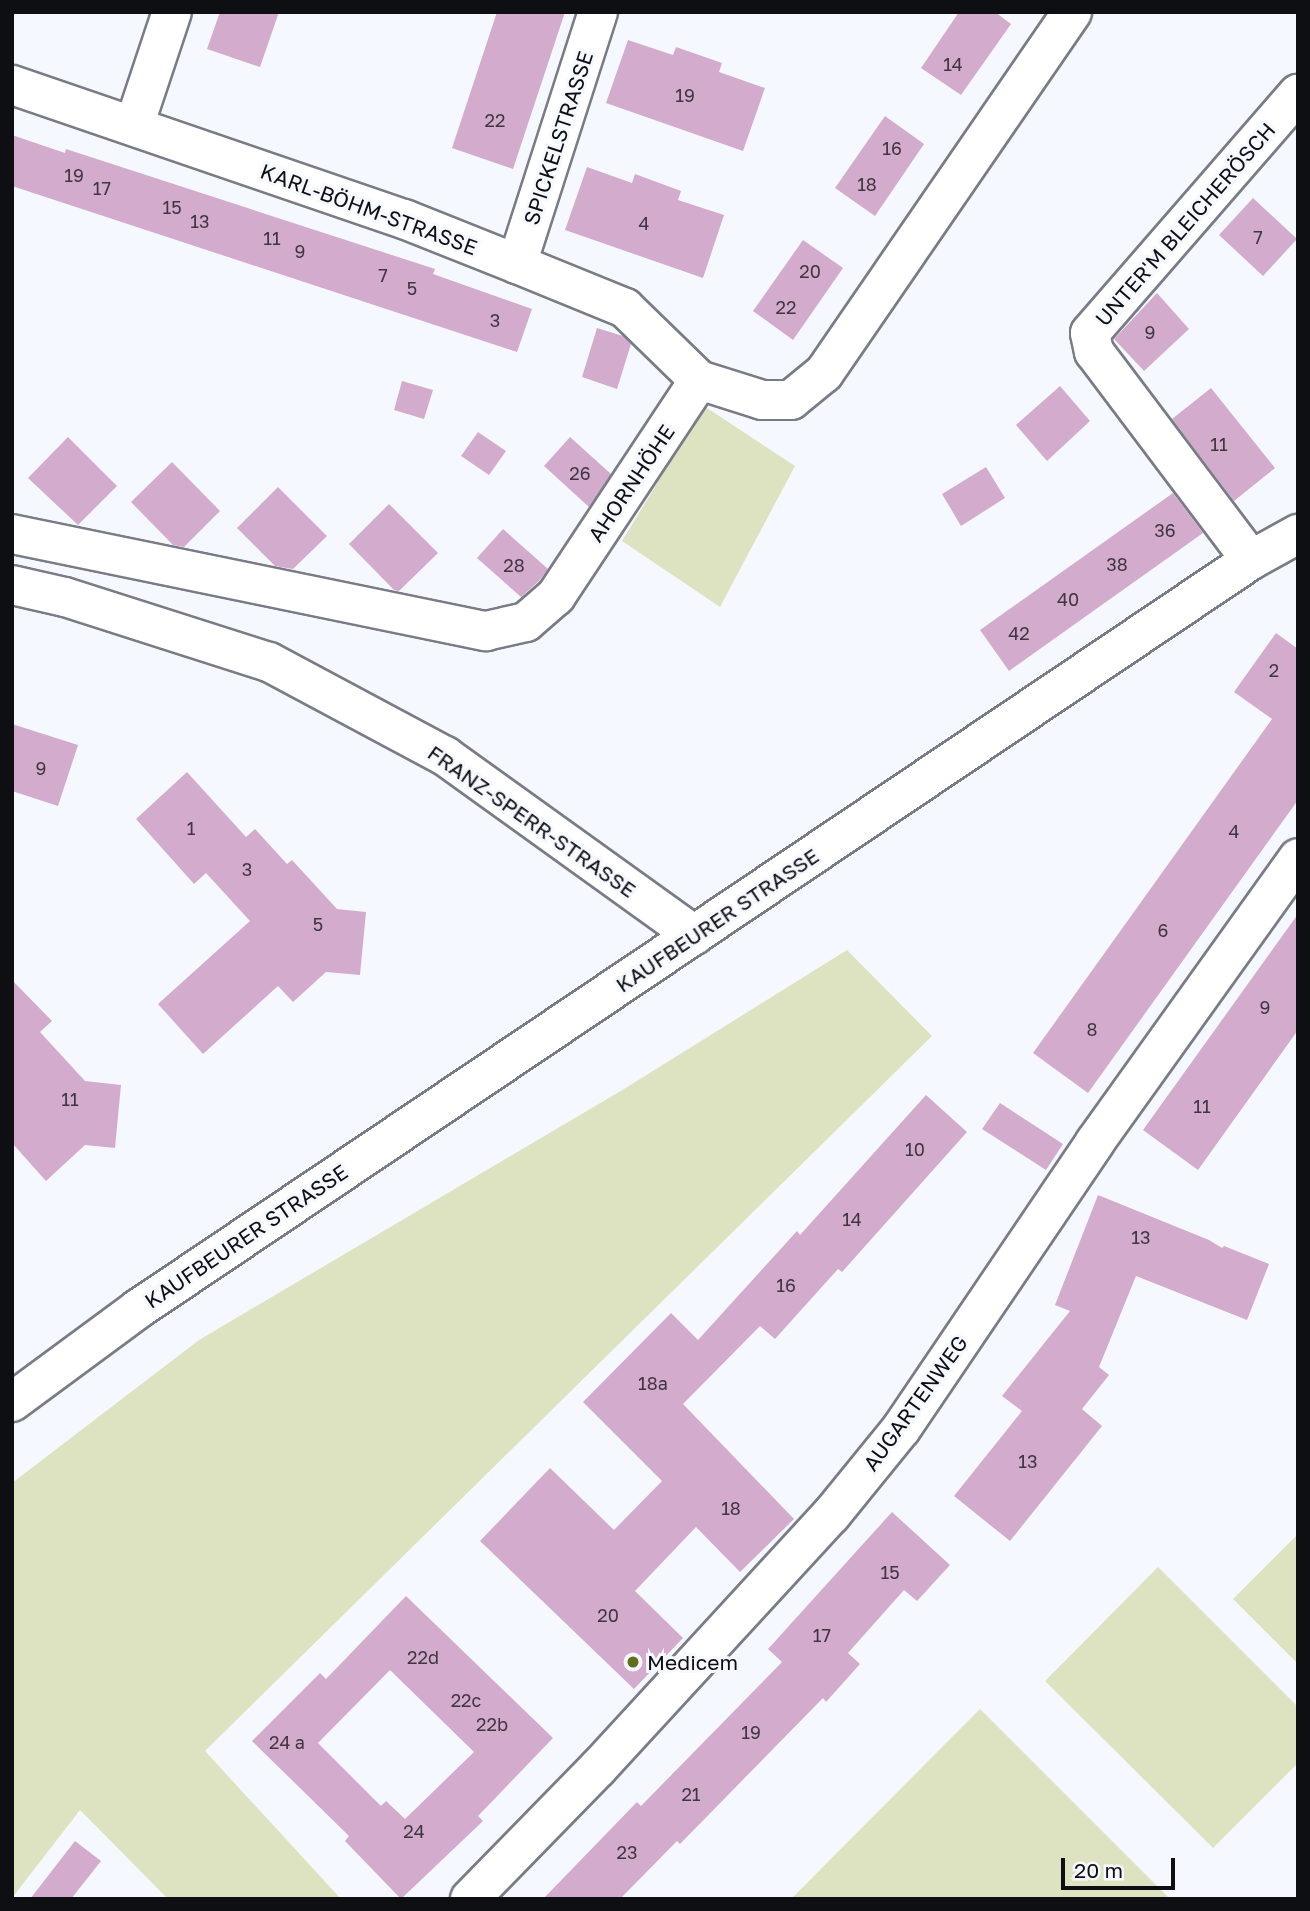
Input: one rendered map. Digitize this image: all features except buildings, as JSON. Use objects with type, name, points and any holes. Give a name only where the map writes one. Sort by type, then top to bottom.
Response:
[{"type":"street","points":[[134,127],[172,12]]},
{"type":"street","name":"SPICKELSTRASSE","points":[[517,264],[598,12]]},
{"type":"street","points":[[699,380],[762,400],[791,400],[824,373],[1072,12]]},
{"type":"street","name":"KARL-BÖHM-STRASSE","points":[[12,85],[404,219],[625,308],[699,380]]},
{"type":"street","name":"UNTER'M BLEICHERÖSCH","points":[[1251,560],[1094,352],[1090,333],[1298,93]]},
{"type":"street","name":"AHORNHÖHE","points":[[12,534],[486,631],[526,622],[556,596],[699,380]]},
{"type":"street","name":"KAUFBEURER STRASSE","points":[[12,1402],[138,1309],[1251,560],[1298,534]]},
{"type":"street","name":"FRANZ-SPERR-STRASSE","points":[[12,584],[65,597],[269,662],[445,756],[694,935]]},
{"type":"street","name":"AUGARTENWEG","points":[[470,1899],[598,1768],[812,1535],[901,1429],[1095,1142],[1298,858]]},
{"type":"street","name":"KAUFBEURER STRASSE","points":[[12,1369],[138,1309]]},
{"type":"green space","points":[[704,406],[795,466],[720,607],[622,541]]},
{"type":"green space","points":[[847,950],[932,1036],[205,1751],[341,1899],[168,1899],[80,1810],[12,1898],[12,1483],[199,1340],[624,1089]]},
{"type":"green space","points":[[1298,1534],[1298,1664],[1233,1599]]},
{"type":"green space","points":[[1158,1567],[1298,1707],[1298,1763],[1213,1848],[1045,1681]]},
{"type":"green space","points":[[980,1709],[1170,1899],[791,1899]]},
{"type":"place","name":"Medicem","points":[[633,1662]]}]
